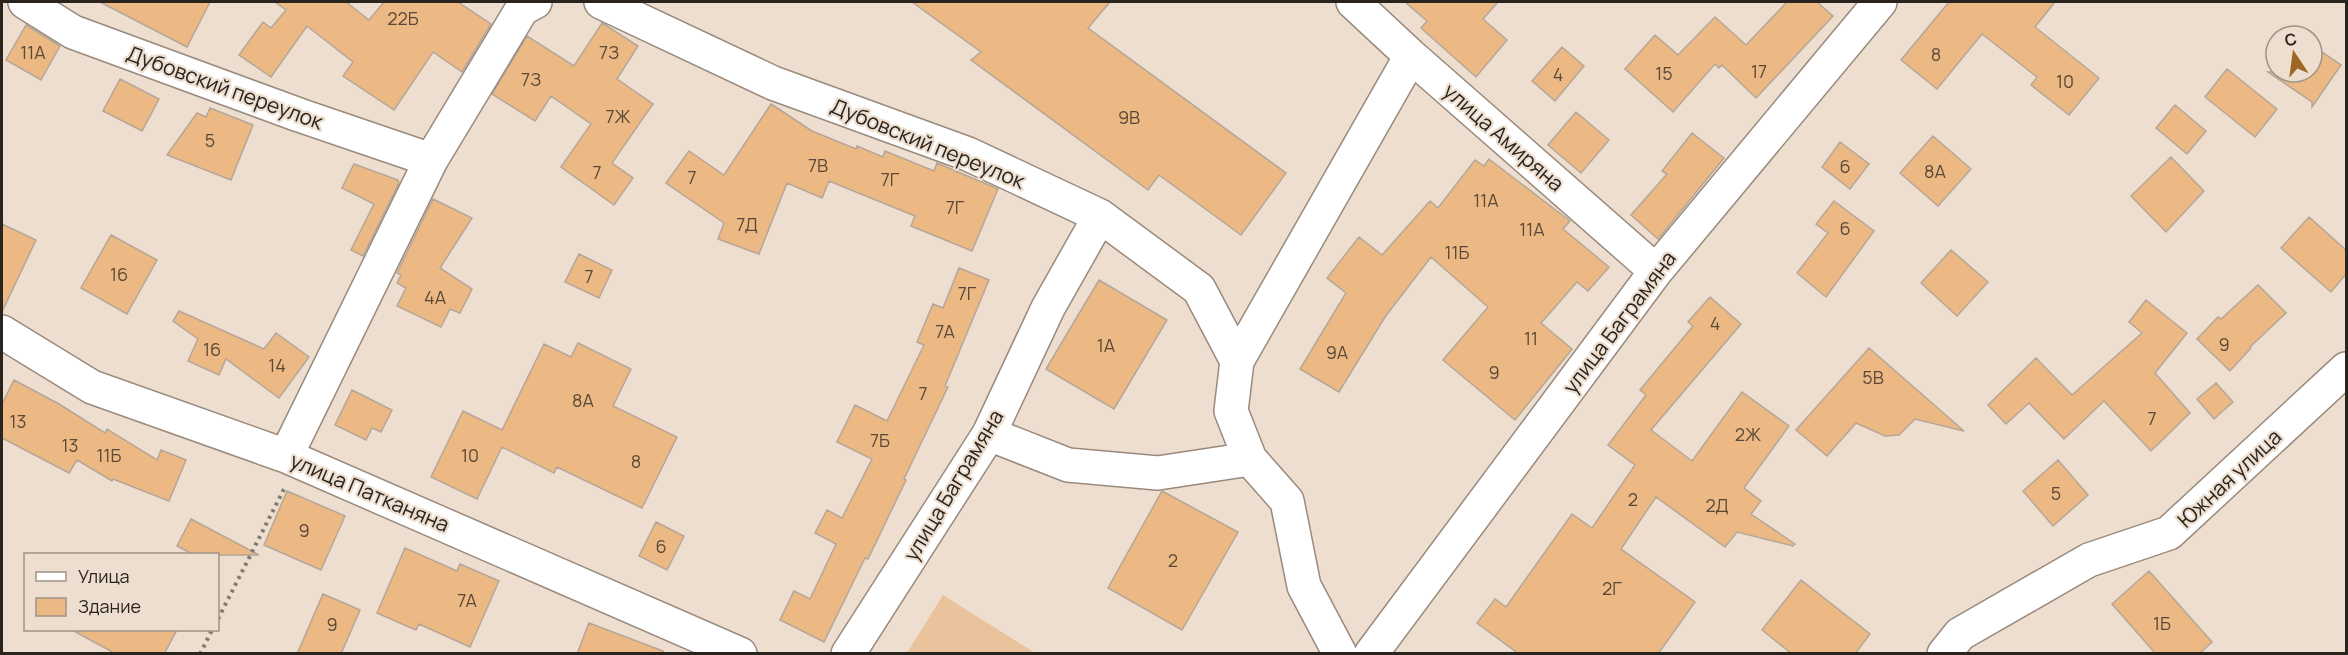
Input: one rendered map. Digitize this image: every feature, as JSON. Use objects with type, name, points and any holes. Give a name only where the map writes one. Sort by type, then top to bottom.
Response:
[{"type":"street","name":"Дубовский переулок","points":[[25,2],[72,32],[299,115],[431,160]]},
{"type":"street","points":[[292,458],[431,160],[522,9],[535,2]]},
{"type":"street","name":"Дубовский переулок","points":[[601,2],[773,83],[968,154],[1100,216],[1199,289],[1237,361]]},
{"type":"street","name":"улица Амиряна","points":[[1353,2],[1411,56],[1656,271]]},
{"type":"street","name":"улица Баграмяна","points":[[1371,654],[1656,271],[1880,2]]},
{"type":"street","points":[[1340,654],[1304,586],[1287,501],[1250,459],[1231,411],[1237,361],[1411,56]]},
{"type":"street","name":"улица Баграмяна","points":[[848,654],[989,434],[1048,308],[1100,216]]},
{"type":"street","name":"улица Патканяна","points":[[2,332],[92,387],[292,458],[740,654]]},
{"type":"street","name":"Южная улица","points":[[1944,654],[1960,634],[2089,560],[2169,533],[2346,369]]},
{"type":"street","points":[[989,434],[1068,465],[1158,473],[1250,459]]},
{"type":"path","points":[[219,617],[292,458]]},
{"type":"path","points":[[200,654],[212,631]]},
{"type":"shaded area","points":[[943,595],[1035,653],[907,653]]},
{"type":"building","points":[[100,2],[210,2],[187,47]]},
{"type":"building","points":[[275,2],[346,2],[369,20],[384,2],[458,2],[491,24],[462,72],[433,52],[394,110],[343,76],[353,62],[307,26],[271,77],[239,55],[263,22],[271,28],[286,10]]},
{"type":"building","points":[[912,2],[1110,2],[1088,28],[1286,173],[1241,235],[1159,175],[1148,190],[971,60],[981,52]]},
{"type":"building","points":[[1405,2],[1498,2],[1483,19],[1507,40],[1476,77],[1421,28],[1427,21]]},
{"type":"building","points":[[1787,2],[1817,2],[1833,16],[1756,98],[1722,65],[1719,68],[1715,64],[1673,112],[1625,69],[1655,35],[1678,55],[1715,17],[1746,45]]},
{"type":"building","points":[[1949,2],[2055,2],[2035,27],[2099,78],[2069,115],[2031,85],[2037,77],[1982,34],[1937,89],[1901,60]]},
{"type":"building","points":[[602,23],[638,46],[617,79],[653,104],[612,163],[633,178],[614,205],[561,167],[591,124],[551,96],[535,121],[492,94],[527,36],[574,66]]},
{"type":"building","points":[[26,25],[60,46],[41,80],[6,60]]},
{"type":"building","points":[[1562,47],[1584,66],[1555,101],[1532,81]]},
{"type":"building","points":[[2324,53],[2341,65],[2312,107],[2312,102],[2286,84],[2324,84]]},
{"type":"building","points":[[2227,69],[2277,109],[2255,137],[2205,97]]},
{"type":"building","points":[[120,79],[159,99],[142,131],[103,111]]},
{"type":"building","points":[[771,104],[812,131],[856,149],[857,146],[883,157],[885,151],[934,171],[937,163],[998,189],[972,251],[911,226],[915,216],[829,181],[822,198],[787,183],[759,254],[718,239],[724,223],[666,183],[689,151],[724,175]]},
{"type":"building","points":[[2175,105],[2206,131],[2187,154],[2156,128]]},
{"type":"building","points":[[210,108],[253,125],[231,180],[167,155],[197,113],[206,117]]},
{"type":"building","points":[[1576,112],[1609,140],[1581,173],[1548,145]]},
{"type":"building","points":[[1692,133],[1724,158],[1658,239],[1631,215],[1667,174],[1662,171]]},
{"type":"building","points":[[1933,136],[1971,169],[1938,206],[1900,173]]},
{"type":"building","points":[[1840,142],[1869,164],[1850,189],[1822,167]]},
{"type":"building","points":[[2171,157],[2204,191],[2166,232],[2131,196]]},
{"type":"building","points":[[1489,159],[1570,221],[1563,229],[1609,267],[1588,291],[1577,282],[1541,323],[1572,349],[1515,420],[1443,360],[1488,307],[1431,257],[1385,317],[1339,392],[1300,369],[1346,293],[1327,278],[1359,237],[1382,255],[1430,201],[1438,208],[1475,160],[1484,166]]},
{"type":"building","points":[[354,164],[398,180],[399,183],[363,256],[351,250],[374,204],[342,188]]},
{"type":"building","points":[[433,199],[472,218],[440,268],[472,289],[460,313],[450,309],[441,327],[397,306],[406,288],[397,283],[401,275],[397,273]]},
{"type":"building","points":[[1834,201],[1874,231],[1826,297],[1797,273],[1828,233],[1816,224]]},
{"type":"building","points":[[2309,217],[2346,250],[2346,274],[2331,292],[2281,248]]},
{"type":"building","points":[[2,224],[36,240],[2,312]]},
{"type":"building","points":[[111,235],[157,260],[127,314],[81,288]]},
{"type":"building","points":[[1951,250],[1988,282],[1957,316],[1921,283]]},
{"type":"building","points":[[579,254],[612,270],[599,298],[565,282]]},
{"type":"building","points":[[959,268],[989,280],[945,386],[948,387],[904,479],[906,480],[824,642],[780,620],[794,591],[810,599],[836,544],[815,533],[827,510],[842,518],[872,459],[837,442],[855,405],[887,421],[924,345],[917,342],[933,304],[943,308]]},
{"type":"building","points":[[1099,280],[1167,320],[1114,409],[1046,369]]},
{"type":"building","points":[[2258,285],[2286,313],[2250,347],[2230,371],[2197,339],[2218,317],[2221,319]]},
{"type":"building","points":[[1710,297],[1741,324],[1651,430],[1692,461],[1742,392],[1789,426],[1744,488],[1761,501],[1751,514],[1795,544],[1793,546],[1737,532],[1725,547],[1656,497],[1621,549],[1695,602],[1658,654],[1519,654],[1477,623],[1495,599],[1506,607],[1572,514],[1592,528],[1635,465],[1608,445],[1646,395],[1640,390],[1693,326],[1688,322]]},
{"type":"building","points":[[2146,300],[2187,333],[2155,373],[2190,413],[2151,451],[2104,401],[2064,439],[2029,403],[2006,424],[1988,405],[2036,358],[2072,395],[2142,333],[2129,322]]},
{"type":"building","points":[[179,311],[264,349],[276,333],[309,357],[279,398],[226,359],[219,375],[188,361],[198,339],[173,321]]},
{"type":"building","points":[[578,343],[631,369],[613,406],[677,437],[642,508],[557,467],[554,473],[502,447],[477,499],[431,477],[463,411],[502,430],[544,344],[571,357]]},
{"type":"building","points":[[1869,348],[1964,431],[1915,419],[1899,435],[1885,436],[1856,423],[1827,456],[1796,430]]},
{"type":"building","points":[[14,380],[59,404],[105,433],[107,429],[157,460],[161,450],[186,460],[169,501],[113,479],[112,481],[77,460],[69,473],[2,438],[2,404]]},
{"type":"building","points":[[2216,383],[2233,402],[2214,419],[2197,399]]},
{"type":"building","points":[[352,390],[392,410],[381,432],[372,428],[366,440],[335,425]]},
{"type":"building","points":[[2058,460],[2088,495],[2053,526],[2023,491]]},
{"type":"building","points":[[287,491],[345,516],[321,570],[264,545]]},
{"type":"building","points":[[1162,491],[1238,532],[1182,630],[1108,588]]},
{"type":"building","points":[[191,519],[259,555],[190,553],[177,546]]},
{"type":"building","points":[[656,522],[684,536],[667,570],[639,556]]},
{"type":"building","points":[[405,548],[457,571],[460,564],[499,581],[470,647],[419,624],[416,630],[377,613]]},
{"type":"building","points":[[2149,571],[2212,642],[2199,654],[2156,654],[2112,604]]},
{"type":"building","points":[[1801,580],[1870,634],[1855,654],[1792,654],[1762,630]]},
{"type":"building","points":[[323,594],[360,610],[341,654],[297,654]]},
{"type":"building","points":[[589,623],[663,651],[663,654],[577,654]]},
{"type":"building","points":[[74,631],[176,631],[164,654],[116,654]]}]
